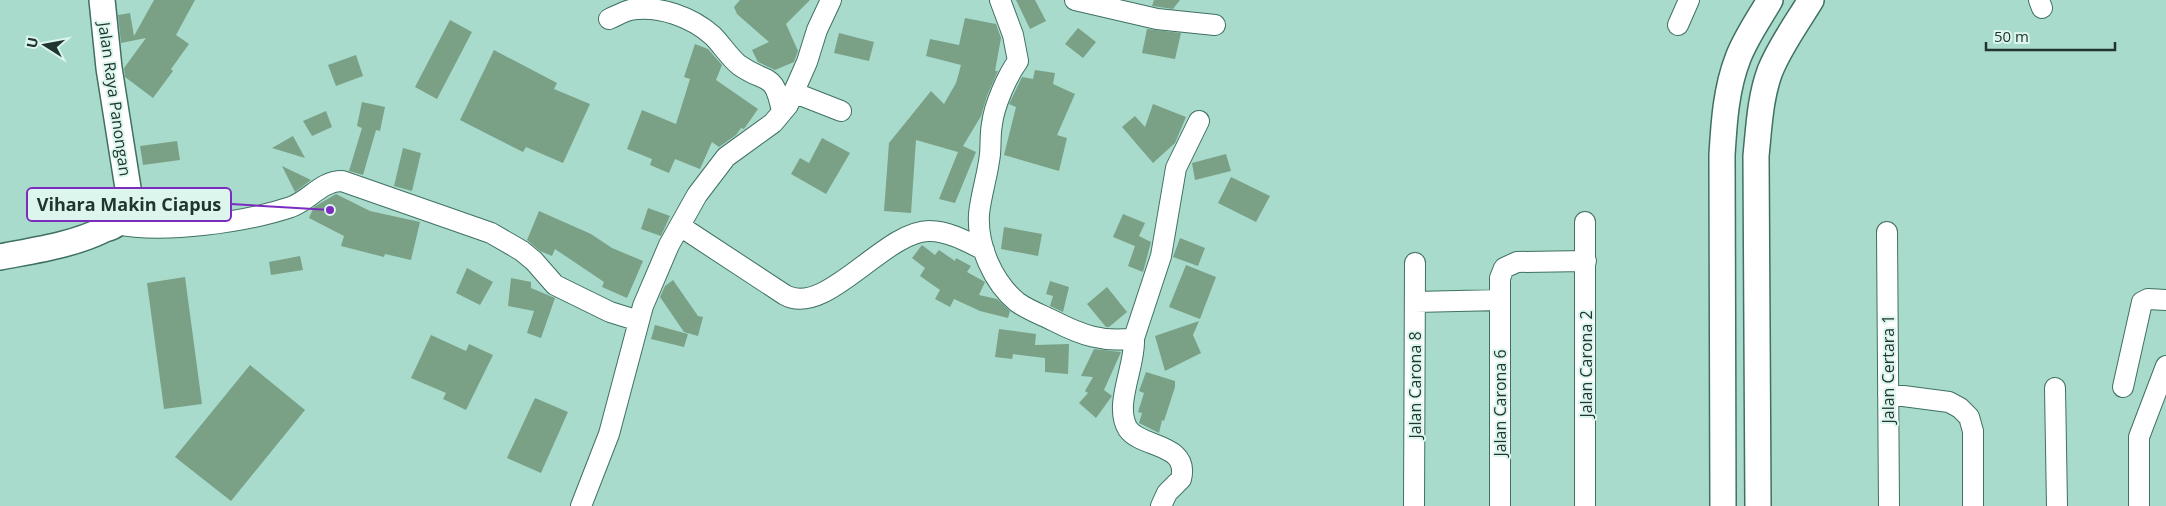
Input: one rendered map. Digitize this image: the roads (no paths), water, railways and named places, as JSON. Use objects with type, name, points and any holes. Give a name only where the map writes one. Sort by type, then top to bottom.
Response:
[{"type":"street","name":"Jalan Raya Panongan","points":[[102,0],[109,68],[128,188],[127,203],[122,216],[116,224]]},
{"type":"street","points":[[581,506],[609,434],[639,321],[651,286],[680,226],[697,195],[726,157],[774,123],[782,112],[795,92],[817,30],[831,0]]},
{"type":"street","points":[[1000,0],[1013,35],[1018,61],[1010,72],[992,122],[990,154],[979,214],[980,236],[984,250],[997,280],[1017,301],[1030,309],[1076,332],[1092,337],[1120,341],[1134,338]]},
{"type":"street","points":[[1075,0],[1157,19],[1215,25]]},
{"type":"street","points":[[1678,25],[1689,0]]},
{"type":"street","points":[[1723,506],[1722,155],[1726,102],[1738,59],[1749,34],[1770,0]]},
{"type":"street","points":[[1758,506],[1756,156],[1760,108],[1776,58],[1811,0]]},
{"type":"street","points":[[609,19],[628,10],[645,9],[664,11],[688,20],[712,35],[738,64],[772,82],[780,100],[782,112]]},
{"type":"street","points":[[795,92],[841,111]]},
{"type":"street","points":[[1161,506],[1167,493],[1181,479],[1182,469],[1177,459],[1169,450],[1135,436],[1124,422],[1122,407],[1135,350],[1134,338],[1161,256],[1176,168],[1199,121]]},
{"type":"street","points":[[0,257],[49,248],[87,238],[116,224],[142,227],[175,226],[254,216],[297,204],[328,182],[342,181],[491,233],[522,251],[556,285],[610,312],[639,321]]},
{"type":"street","name":"Jalan Carona 2","points":[[1585,222],[1585,506]]},
{"type":"street","points":[[680,226],[785,295],[800,300],[814,297],[840,282],[880,254],[916,233],[940,232],[984,250]]},
{"type":"street","name":"Jalan Certara 1","points":[[1887,232],[1889,506]]},
{"type":"street","name":"Jalan Carona 6","points":[[1500,506],[1500,278],[1504,268],[1517,262],[1586,260]]},
{"type":"street","name":"Jalan Carona 8","points":[[1414,506],[1415,264]]},
{"type":"street","points":[[2123,387],[2142,302],[2148,299],[2166,300]]},
{"type":"street","points":[[1415,302],[1500,300]]},
{"type":"street","points":[[2139,506],[2139,437],[2166,366]]},
{"type":"street","points":[[2055,388],[2057,506]]},
{"type":"street","points":[[1888,394],[1949,402],[1960,408],[1969,417],[1973,431],[1973,506]]},
{"type":"place","name":"Vihara Makin Ciapus","points":[[330,210]]}]
